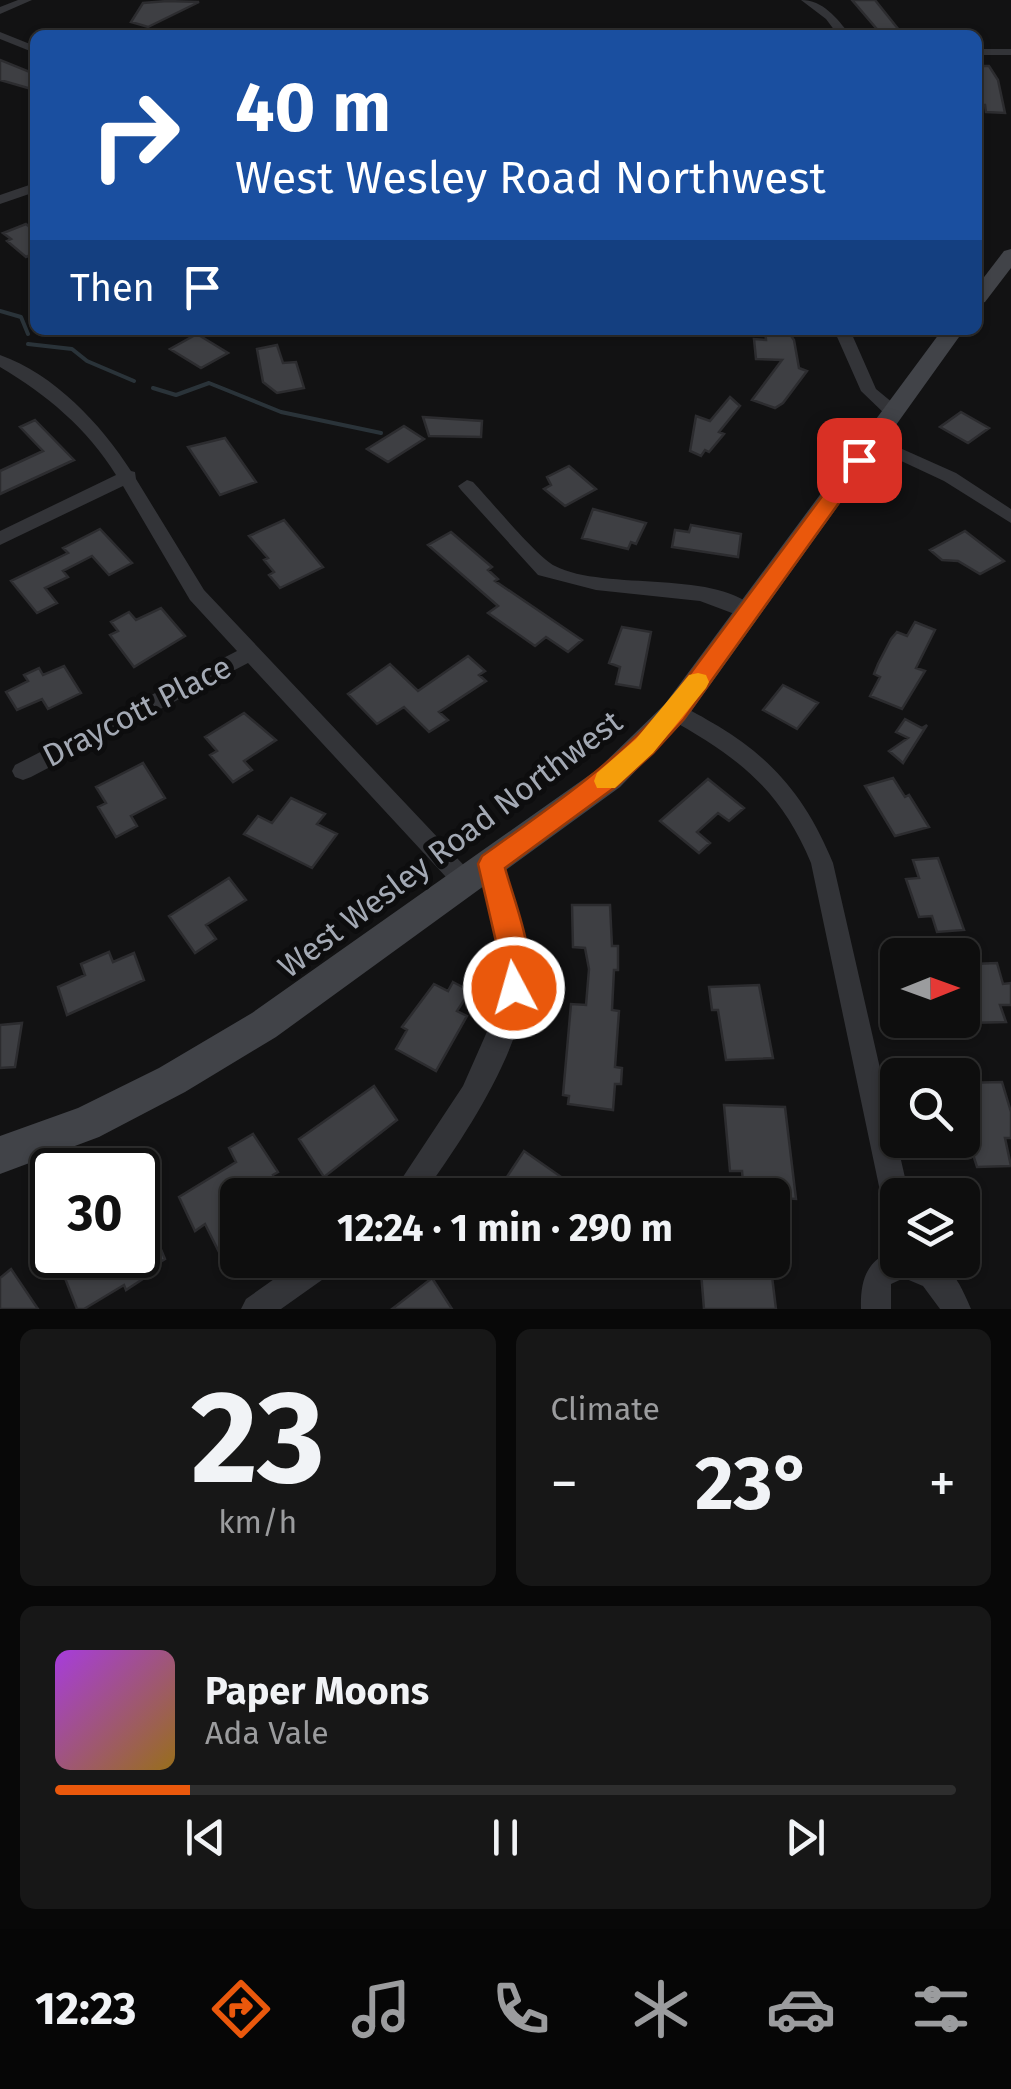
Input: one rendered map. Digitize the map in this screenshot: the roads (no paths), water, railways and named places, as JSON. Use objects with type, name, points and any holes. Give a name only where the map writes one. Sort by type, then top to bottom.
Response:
[{"type":"street","points":[[0,11],[26,0]]},
{"type":"street","points":[[806,0],[830,17],[840,30]]},
{"type":"street","points":[[0,34],[30,48]]},
{"type":"street","points":[[982,52],[1011,52]]},
{"type":"street","points":[[0,200],[30,189]]},
{"type":"street","points":[[982,293],[1011,255]]},
{"type":"street","points":[[844,335],[869,390],[894,412]]},
{"type":"street","name":"West Wesley Road Northwest","points":[[0,1155],[86,1124],[172,1080],[264,1025],[609,778],[676,712],[949,335]]},
{"type":"street","points":[[0,360],[77,413],[111,449],[197,595],[466,883]]},
{"type":"street","points":[[873,440],[950,477],[1011,517]]},
{"type":"street","points":[[0,539],[129,476]]},
{"type":"street","points":[[467,486],[545,570],[618,588],[716,595],[748,612]]},
{"type":"street","name":"Draycott Place","points":[[23,771],[252,652]]},
{"type":"street","points":[[676,712],[758,762],[788,792],[810,827],[822,863],[891,1178]]},
{"type":"street","points":[[419,1178],[466,1102],[503,1029],[514,988],[514,959],[491,864]]},
{"type":"street","points":[[876,1309],[875,1286],[880,1277]]},
{"type":"street","points":[[256,1309],[300,1278]]},
{"type":"street","points":[[939,1278],[956,1309]]},
{"type":"waterway","points":[[0,311],[21,317],[28,334]]},
{"type":"waterway","points":[[28,344],[72,349],[87,361],[134,381]]},
{"type":"waterway","points":[[153,388],[176,395],[209,383],[281,412],[381,433]]}]
